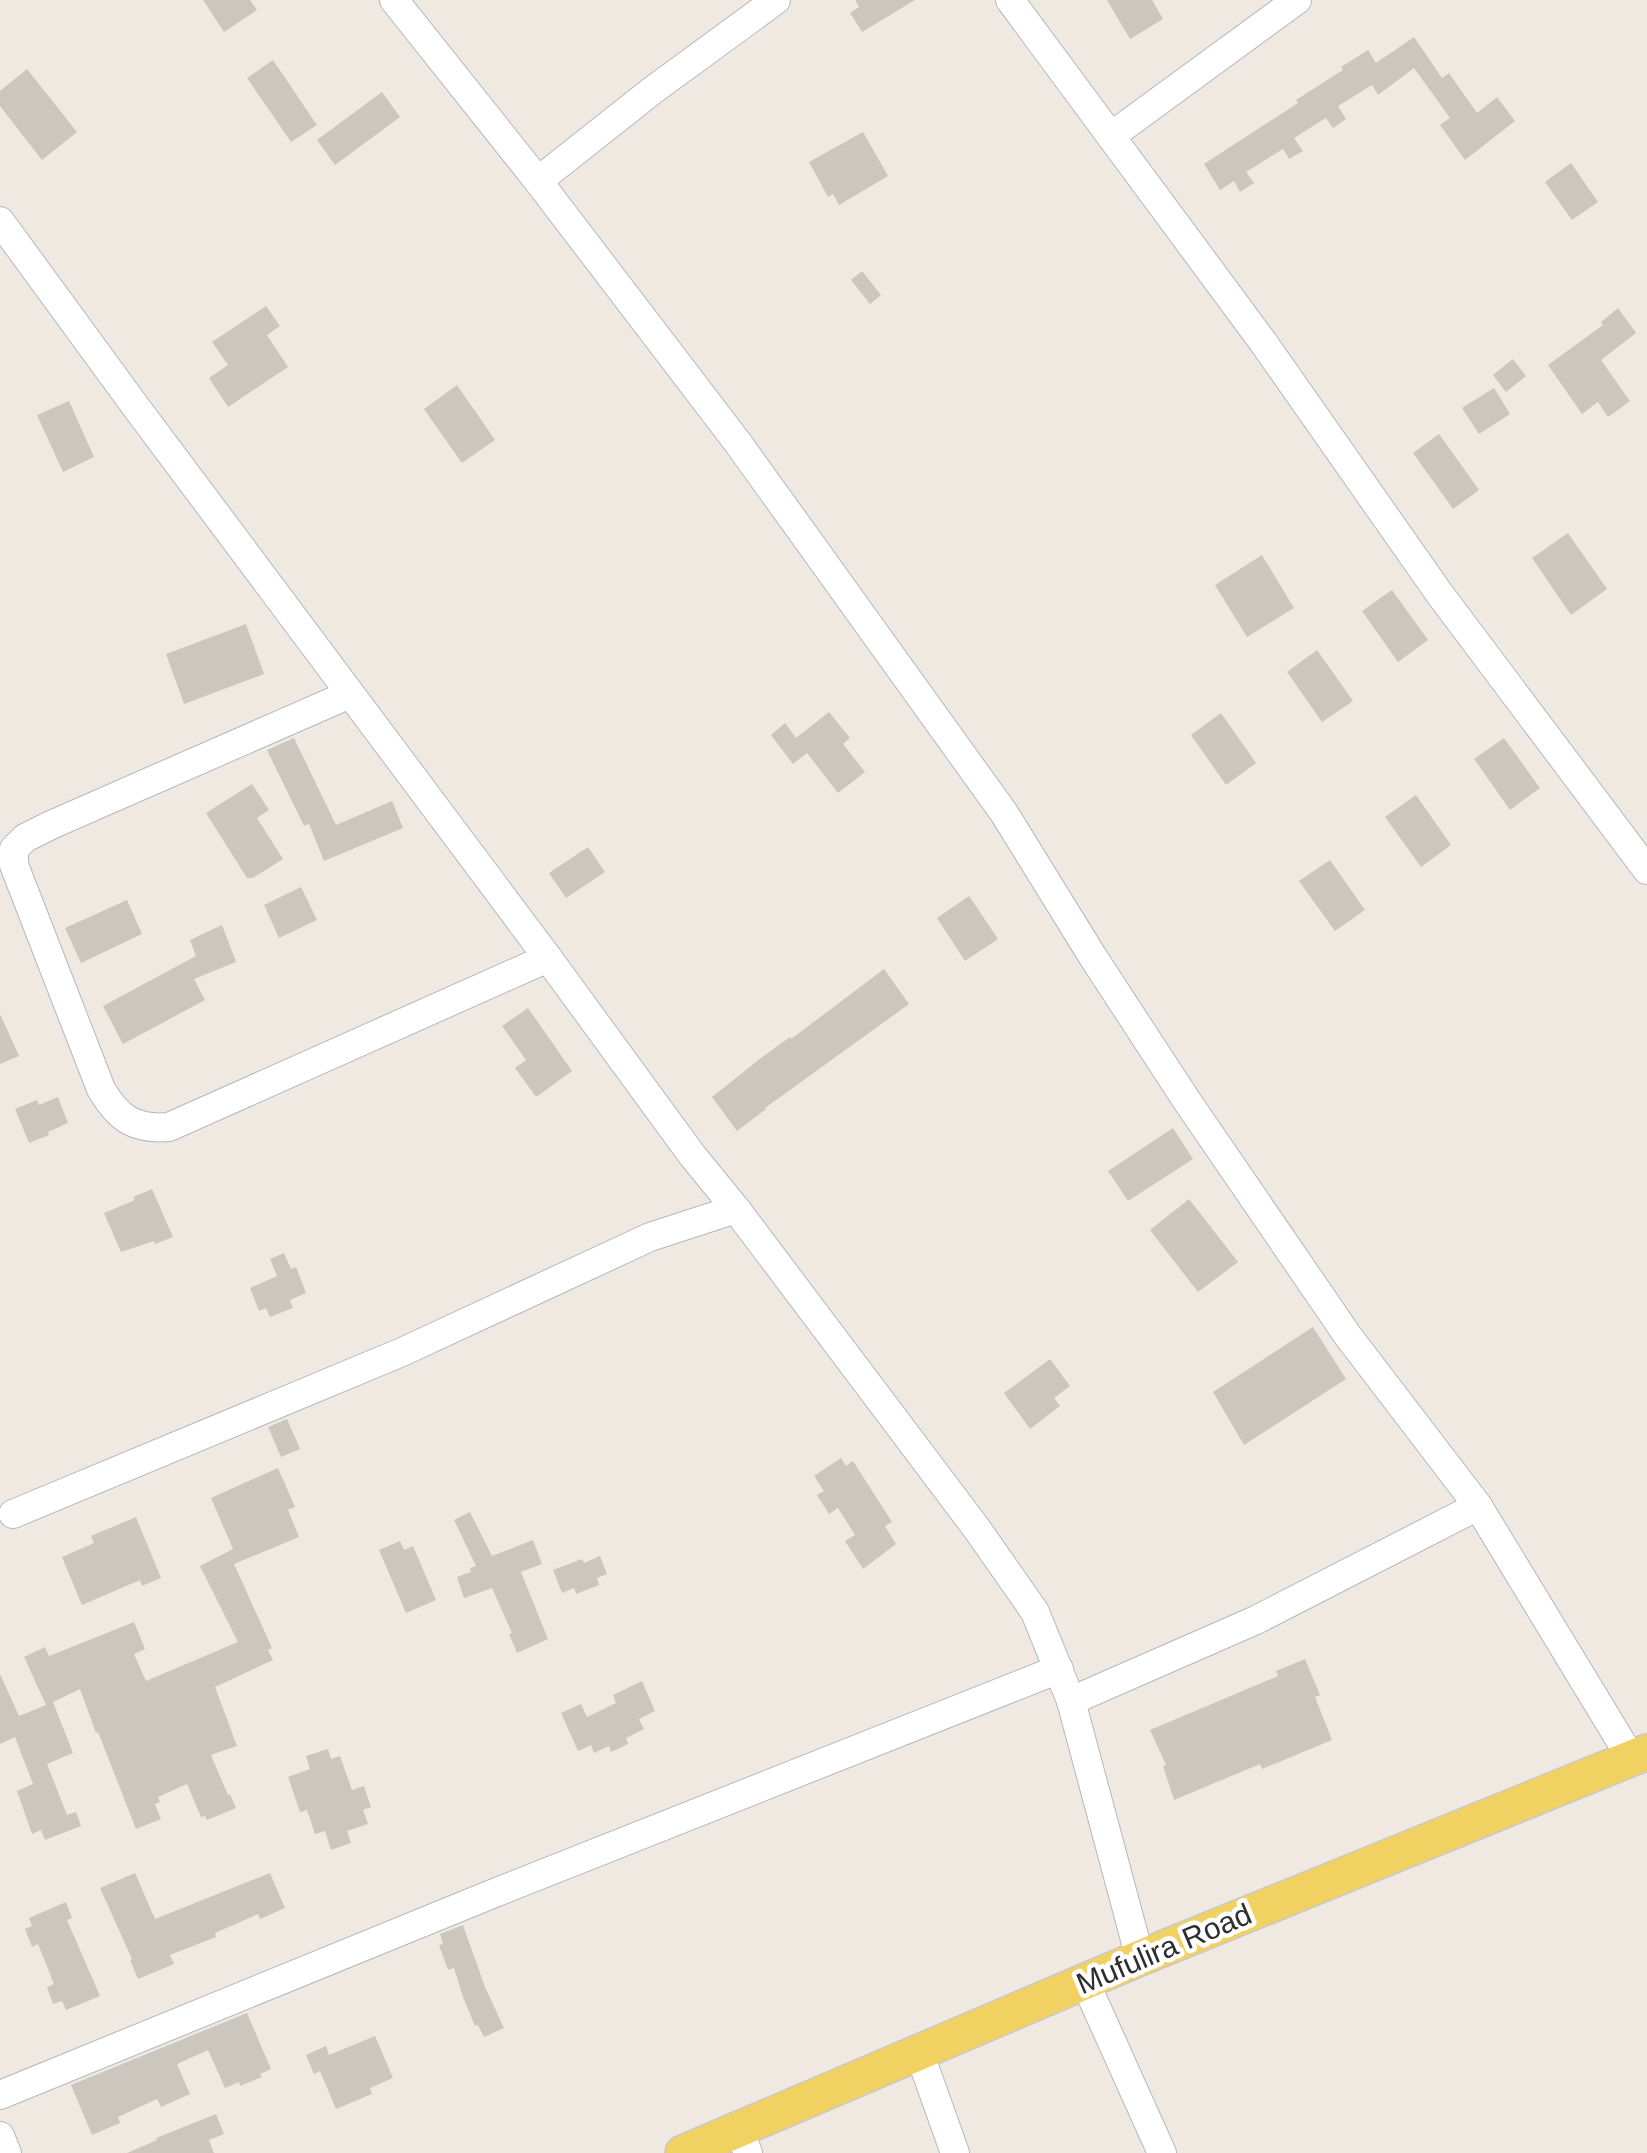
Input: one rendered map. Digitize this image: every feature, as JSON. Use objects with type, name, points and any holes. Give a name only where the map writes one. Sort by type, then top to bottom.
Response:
[{"type":"main road","name":"Mufulira Road","points":[[683,2153],[743,2141],[919,2052],[1639,1755]]},
{"type":"street","points":[[394,0],[738,443],[1004,813],[1166,1069],[1348,1336],[1478,1506],[1639,1755]]},
{"type":"street","points":[[538,181],[776,0]]},
{"type":"street","points":[[1010,0],[1263,342],[1438,593],[1647,870]]},
{"type":"street","points":[[1111,136],[1297,0]]},
{"type":"street","points":[[0,221],[692,1155],[987,1542],[1035,1612],[1071,1701],[1140,1958]]},
{"type":"street","points":[[350,694],[51,824],[14,849],[14,865],[112,1107],[130,1122],[148,1129],[168,1127],[548,958]]},
{"type":"street","points":[[12,1514],[402,1352],[650,1237],[736,1210]]},
{"type":"street","points":[[1071,1701],[1256,1620],[1478,1506]]},
{"type":"street","points":[[0,2096],[474,1901],[1059,1670]]},
{"type":"street","points":[[1084,1982],[1162,2153]]},
{"type":"street","points":[[919,2052],[955,2153]]},
{"type":"street","points":[[0,2136],[7,2153]]},
{"type":"building","points":[[203,0],[250,0],[257,10],[224,32]]},
{"type":"building","points":[[855,0],[915,0],[862,32],[850,13],[859,7]]},
{"type":"building","points":[[1107,0],[1152,0],[1163,19],[1130,39]]},
{"type":"building","points":[[1414,37],[1442,78],[1449,73],[1477,113],[1497,97],[1515,121],[1465,160],[1440,125],[1450,118],[1414,68],[1378,95],[1372,85],[1338,106],[1346,119],[1333,128],[1326,118],[1294,138],[1303,151],[1289,159],[1283,149],[1246,172],[1254,183],[1240,192],[1234,181],[1220,190],[1204,164],[1298,103],[1296,100],[1368,50],[1376,63]]},
{"type":"building","points":[[273,60],[317,125],[291,142],[247,78]]},
{"type":"building","points":[[27,69],[77,132],[42,160],[0,106],[0,91]]},
{"type":"building","points":[[382,92],[400,117],[335,165],[317,140]]},
{"type":"building","points":[[863,132],[888,176],[839,205],[833,194],[828,197],[809,162]]},
{"type":"building","points":[[1571,163],[1598,202],[1572,220],[1545,182]]},
{"type":"building","points":[[862,271],[881,295],[870,304],[851,280]]},
{"type":"building","points":[[266,306],[280,326],[267,335],[288,367],[228,407],[209,378],[228,365],[212,342]]},
{"type":"building","points":[[1618,308],[1636,333],[1601,360],[1630,401],[1608,417],[1598,402],[1582,414],[1548,365],[1603,325],[1601,322]]},
{"type":"building","points":[[1513,359],[1526,376],[1506,392],[1493,375]]},
{"type":"building","points":[[457,385],[495,440],[462,463],[424,409]]},
{"type":"building","points":[[1494,388],[1510,414],[1479,434],[1462,408]]},
{"type":"building","points":[[69,401],[94,457],[63,472],[37,415]]},
{"type":"building","points":[[1439,434],[1479,490],[1453,509],[1413,453]]},
{"type":"building","points":[[1568,533],[1607,589],[1571,615],[1532,558]]},
{"type":"building","points":[[1262,555],[1294,608],[1247,637],[1215,585]]},
{"type":"building","points":[[1392,590],[1428,640],[1398,662],[1362,611]]},
{"type":"building","points":[[246,624],[264,674],[184,704],[166,654]]},
{"type":"building","points":[[1317,650],[1353,701],[1322,722],[1287,672]]},
{"type":"building","points":[[829,712],[850,738],[843,744],[865,772],[838,793],[807,753],[793,764],[771,735],[785,723],[796,738]]},
{"type":"building","points":[[1221,713],[1256,763],[1226,785],[1191,735]]},
{"type":"building","points":[[294,738],[336,825],[392,801],[403,828],[324,861],[309,824],[304,826],[267,750]]},
{"type":"building","points":[[1504,738],[1540,788],[1510,810],[1474,759]]},
{"type":"building","points":[[252,784],[269,810],[257,818],[283,859],[247,878],[206,813]]},
{"type":"building","points":[[1416,795],[1451,845],[1421,867],[1385,817]]},
{"type":"building","points":[[588,847],[605,872],[566,898],[549,873]]},
{"type":"building","points":[[1330,860],[1365,910],[1335,931],[1299,881]]},
{"type":"building","points":[[301,887],[317,920],[279,938],[264,905]]},
{"type":"building","points":[[969,896],[998,939],[965,961],[937,918]]},
{"type":"building","points":[[127,900],[142,934],[81,963],[65,928]]},
{"type":"building","points":[[222,925],[236,962],[194,979],[205,1000],[123,1044],[103,1006],[196,956],[190,940]]},
{"type":"building","points":[[884,969],[909,1004],[737,1131],[712,1097]]},
{"type":"building","points":[[528,1008],[572,1071],[536,1097],[515,1068],[526,1060],[502,1026]]},
{"type":"building","points":[[0,1014],[19,1056],[0,1064]]},
{"type":"building","points":[[58,1097],[68,1123],[29,1143],[15,1109]]},
{"type":"building","points":[[1173,1128],[1193,1159],[1128,1201],[1108,1171]]},
{"type":"building","points":[[152,1189],[173,1237],[121,1252],[104,1213]]},
{"type":"building","points":[[1189,1199],[1238,1262],[1198,1292],[1150,1230]]},
{"type":"building","points":[[284,1253],[291,1269],[296,1267],[306,1293],[290,1300],[293,1308],[270,1317],[266,1308],[259,1311],[250,1288],[277,1276],[270,1259]]},
{"type":"building","points":[[1313,1327],[1346,1379],[1244,1445],[1213,1392]]},
{"type":"building","points":[[1050,1359],[1070,1386],[1054,1398],[1060,1406],[1030,1429],[1004,1393]]},
{"type":"building","points":[[287,1419],[300,1449],[281,1457],[268,1427]]},
{"type":"building","points":[[841,1458],[846,1466],[853,1461],[892,1522],[885,1526],[896,1544],[863,1569],[845,1541],[855,1535],[838,1508],[829,1514],[817,1495],[824,1491],[814,1476]]},
{"type":"building","points":[[278,1468],[295,1507],[288,1510],[299,1537],[234,1564],[272,1648],[268,1650],[273,1660],[215,1687],[237,1746],[211,1755],[236,1808],[207,1820],[201,1817],[187,1784],[158,1797],[160,1802],[155,1804],[161,1819],[136,1829],[80,1689],[53,1702],[73,1753],[47,1764],[67,1815],[76,1812],[81,1826],[45,1840],[41,1830],[32,1834],[17,1791],[33,1784],[15,1737],[0,1744],[0,1674],[19,1716],[46,1705],[24,1657],[45,1647],[49,1656],[134,1622],[145,1649],[134,1654],[146,1681],[238,1642],[200,1566],[233,1549],[211,1498]]},
{"type":"building","points":[[470,1512],[492,1556],[533,1540],[542,1564],[521,1572],[548,1639],[517,1653],[492,1588],[464,1598],[457,1577],[476,1566],[454,1520]]},
{"type":"building","points":[[136,1517],[161,1578],[142,1586],[140,1580],[82,1605],[62,1557],[94,1543],[91,1536]]},
{"type":"building","points":[[400,1541],[404,1550],[413,1546],[436,1600],[406,1613],[379,1550]]},
{"type":"building","points":[[600,1556],[607,1574],[597,1578],[599,1585],[576,1594],[574,1588],[562,1593],[553,1570]]},
{"type":"building","points":[[1305,1659],[1332,1740],[1262,1769],[1260,1764],[1174,1800],[1163,1766],[1166,1765],[1150,1730],[1278,1676],[1276,1671]]},
{"type":"building","points":[[642,1681],[655,1711],[639,1719],[644,1729],[626,1738],[628,1744],[611,1752],[609,1746],[594,1753],[591,1745],[578,1751],[561,1713],[581,1704],[587,1717],[616,1703],[613,1695]]},
{"type":"building","points":[[328,1749],[331,1759],[340,1756],[352,1790],[364,1786],[371,1807],[363,1810],[368,1824],[347,1831],[351,1843],[331,1850],[325,1831],[315,1834],[307,1810],[300,1812],[288,1777],[310,1769],[306,1756]]},
{"type":"building","points":[[135,1873],[155,1919],[270,1873],[285,1908],[260,1919],[258,1914],[215,1933],[216,1937],[170,1955],[174,1964],[138,1979],[100,1888]]},
{"type":"building","points":[[66,1902],[72,1918],[67,1920],[100,1996],[66,2010],[62,2001],[53,2004],[47,1987],[54,1984],[38,1944],[32,1947],[25,1929],[32,1926],[29,1918]]},
{"type":"building","points":[[463,1925],[504,2028],[484,2037],[475,2026],[454,1968],[448,1970],[439,1945],[443,1944],[440,1934]]},
{"type":"building","points":[[247,2013],[271,2069],[260,2074],[262,2077],[225,2088],[208,2050],[177,2064],[190,2094],[161,2107],[157,2099],[118,2117],[120,2123],[92,2135],[71,2085]]},
{"type":"building","points":[[375,2036],[393,2078],[370,2088],[372,2094],[336,2109],[320,2071],[314,2074],[306,2055],[326,2046],[329,2055]]},
{"type":"building","points":[[216,2114],[224,2134],[209,2140],[214,2153],[127,2153],[156,2138]]}]
